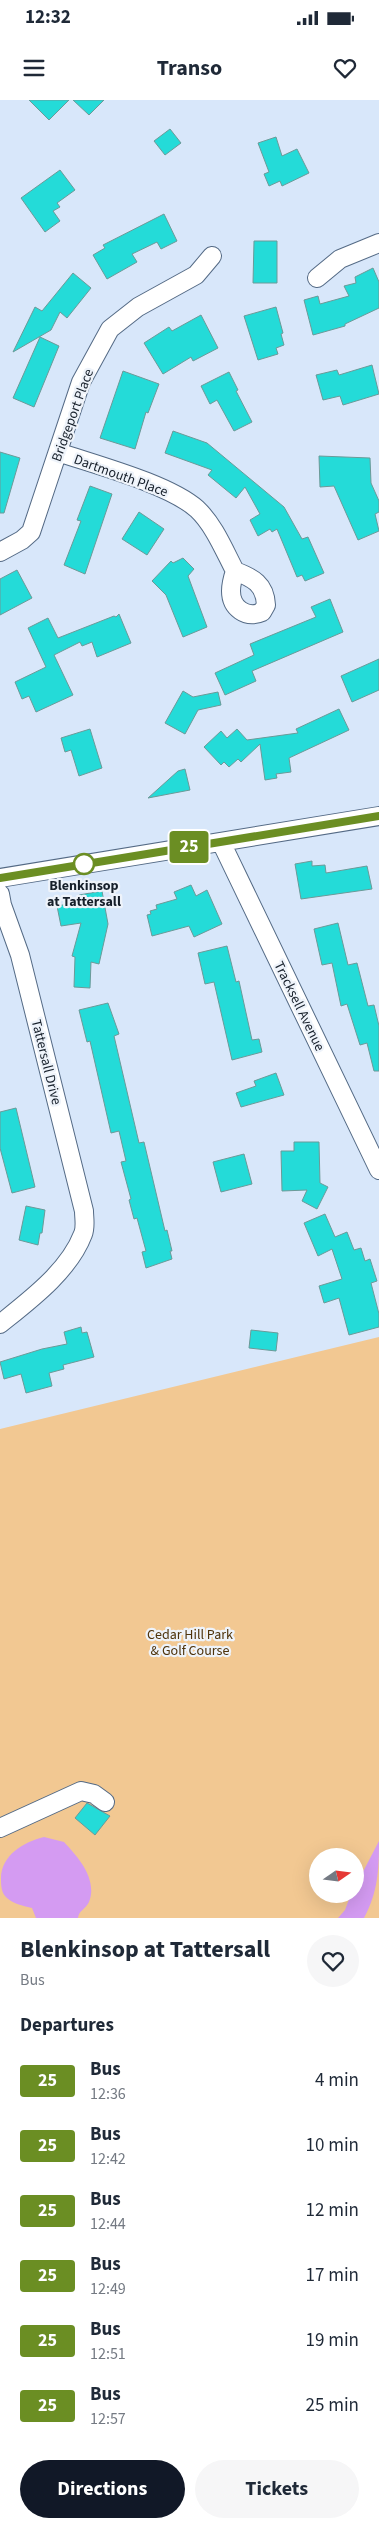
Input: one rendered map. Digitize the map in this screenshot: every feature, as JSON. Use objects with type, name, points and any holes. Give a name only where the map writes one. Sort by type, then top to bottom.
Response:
[{"type":"street","points":[[316,278],[340,259],[379,243]]},
{"type":"street","name":"Bridgeport Place","points":[[0,552],[32,532],[81,382],[110,329],[138,307],[196,275],[212,256]]},
{"type":"street","name":"Dartmouth Place","points":[[58,452],[170,491],[197,509],[216,534],[235,571]]},
{"type":"street","points":[[0,878],[379,816]]},
{"type":"street","name":"Tracksell Avenue","points":[[221,842],[379,1170]]},
{"type":"street","name":"Tattersall Drive","points":[[0,894],[2,905],[20,955],[84,1211],[84,1232],[73,1253],[55,1275],[0,1324]]},
{"type":"street","points":[[0,1828],[82,1791],[94,1794],[105,1802]]},
{"type":"green space","name":"Cedar Hill Park & Golf Course","points":[[379,1337],[379,1918],[0,1918],[0,1429]]},
{"type":"shaded area","points":[[44,1837],[64,1842],[75,1854],[89,1877],[91,1893],[89,1902],[78,1918],[36,1918],[32,1908],[12,1902],[3,1892],[1,1883],[2,1871],[9,1857],[14,1851],[28,1842]]},
{"type":"shaded area","points":[[379,1841],[377,1881],[364,1918],[338,1918],[345,1910],[348,1903],[364,1903],[364,1870]]},
{"type":"building","points":[[29,100],[69,100],[49,120]]},
{"type":"building","points":[[73,100],[104,100],[89,115]]},
{"type":"building","points":[[170,129],[181,143],[165,155],[154,141]]},
{"type":"building","points":[[276,137],[282,156],[297,149],[309,173],[282,186],[280,181],[269,186],[264,174],[269,172],[258,143]]},
{"type":"building","points":[[60,170],[75,190],[57,203],[60,207],[53,211],[60,221],[45,232],[21,198]]},
{"type":"building","points":[[164,214],[177,241],[161,249],[157,242],[132,254],[137,262],[107,279],[93,255],[105,248],[103,245]]},
{"type":"building","points":[[254,241],[277,241],[277,283],[253,283]]},
{"type":"building","points":[[373,268],[379,282],[379,308],[345,324],[345,326],[313,335],[304,300],[318,296],[320,304],[349,296],[344,286],[356,283],[355,277]]},
{"type":"building","points":[[73,273],[91,288],[67,318],[60,312],[51,330],[13,352],[35,307],[42,311]]},
{"type":"building","points":[[276,307],[284,345],[276,348],[278,354],[258,360],[244,316]]},
{"type":"building","points":[[201,315],[218,348],[193,361],[191,357],[163,374],[144,343],[169,327],[172,331]]},
{"type":"building","points":[[40,337],[59,346],[34,407],[13,398]]},
{"type":"building","points":[[372,365],[379,394],[343,405],[340,396],[323,400],[316,375],[337,370],[339,375]]},
{"type":"building","points":[[123,371],[159,384],[148,413],[146,412],[135,449],[100,438]]},
{"type":"building","points":[[229,372],[238,390],[236,391],[252,422],[234,431],[217,400],[210,404],[201,386]]},
{"type":"building","points":[[173,431],[207,443],[284,507],[302,539],[308,537],[324,573],[305,581],[302,575],[297,577],[277,529],[272,532],[270,529],[258,536],[250,520],[260,514],[245,487],[236,498],[208,475],[212,470],[165,453]]},
{"type":"building","points":[[0,452],[20,458],[4,513],[0,513]]},
{"type":"building","points":[[319,456],[370,458],[371,483],[379,501],[379,512],[375,514],[379,531],[358,540],[334,486],[320,487]]},
{"type":"building","points":[[90,486],[112,494],[85,574],[64,565],[81,521],[77,520]]},
{"type":"building","points":[[139,512],[164,529],[147,555],[122,539]]},
{"type":"building","points":[[183,558],[194,569],[188,576],[207,627],[183,637],[166,595],[152,581],[171,561],[173,563]]},
{"type":"building","points":[[17,570],[32,598],[0,615],[0,579]]},
{"type":"building","points":[[330,599],[343,632],[252,671],[256,681],[225,695],[215,673],[254,655],[250,644],[316,617],[311,607]]},
{"type":"building","points":[[119,614],[131,643],[97,657],[92,642],[82,646],[80,642],[54,655],[73,695],[36,712],[29,696],[22,699],[15,682],[46,667],[28,628],[48,618],[58,638],[114,616],[116,617]]},
{"type":"building","points":[[379,659],[379,690],[352,702],[341,676]]},
{"type":"building","points":[[183,691],[193,697],[218,692],[221,705],[198,710],[185,734],[165,723]]},
{"type":"building","points":[[339,709],[349,730],[289,758],[291,772],[276,774],[277,778],[265,780],[260,744],[241,762],[238,759],[229,767],[224,762],[221,765],[204,747],[221,731],[227,738],[237,729],[247,740],[298,733],[296,729]]},
{"type":"building","points":[[90,729],[102,768],[79,776],[71,750],[65,752],[61,738]]},
{"type":"building","points":[[185,769],[190,790],[148,798],[178,771]]},
{"type":"building","points":[[312,861],[312,866],[325,865],[326,873],[367,866],[372,889],[301,899],[295,864]]},
{"type":"building","points":[[191,885],[196,896],[207,890],[222,924],[194,937],[189,926],[152,936],[147,915],[151,914],[150,911],[157,909],[156,905],[177,899],[174,892]]},
{"type":"building","points":[[102,891],[108,924],[99,964],[91,962],[90,988],[74,987],[75,957],[72,956],[81,923],[61,926],[57,906],[80,902],[79,895]]},
{"type":"building","points":[[338,923],[348,965],[357,963],[368,1006],[374,1005],[379,1026],[379,1071],[374,1071],[367,1043],[360,1045],[347,1004],[341,1006],[332,963],[322,965],[314,929]]},
{"type":"building","points":[[227,946],[236,982],[239,981],[252,1040],[259,1039],[262,1052],[232,1060],[214,982],[205,984],[198,953]]},
{"type":"building","points":[[108,1003],[119,1034],[114,1036],[139,1143],[144,1142],[165,1231],[167,1230],[172,1251],[170,1251],[172,1259],[146,1268],[142,1252],[146,1251],[137,1218],[134,1219],[129,1200],[131,1199],[121,1162],[126,1161],[119,1131],[111,1133],[90,1041],[87,1042],[79,1010]]},
{"type":"building","points":[[276,1073],[284,1095],[241,1107],[236,1093],[256,1086],[254,1081]]},
{"type":"building","points":[[16,1108],[35,1187],[12,1193],[0,1148],[0,1112]]},
{"type":"building","points":[[294,1142],[319,1142],[320,1183],[328,1187],[317,1209],[302,1201],[307,1190],[282,1191],[281,1151],[294,1151]]},
{"type":"building","points":[[244,1154],[252,1184],[221,1192],[213,1162]]},
{"type":"building","points":[[26,1206],[45,1210],[42,1233],[40,1233],[38,1245],[19,1240]]},
{"type":"building","points":[[325,1214],[335,1237],[347,1232],[354,1250],[361,1248],[365,1261],[370,1259],[377,1281],[371,1283],[379,1314],[379,1327],[349,1335],[339,1298],[324,1303],[319,1286],[342,1279],[332,1249],[318,1256],[304,1223]]},
{"type":"building","points":[[81,1327],[82,1333],[87,1332],[94,1357],[63,1365],[64,1369],[49,1373],[52,1386],[26,1393],[21,1374],[4,1379],[0,1362],[42,1349],[67,1344],[64,1332]]},
{"type":"building","points":[[251,1330],[278,1333],[276,1351],[249,1348]]},
{"type":"building","points":[[87,1803],[110,1816],[95,1835],[75,1818]]},
{"type":"bus line","name":"25","points":[[0,878],[379,816]]},
{"type":"place","name":"Blenkinsop at Tattersall","points":[[84,864]]}]
